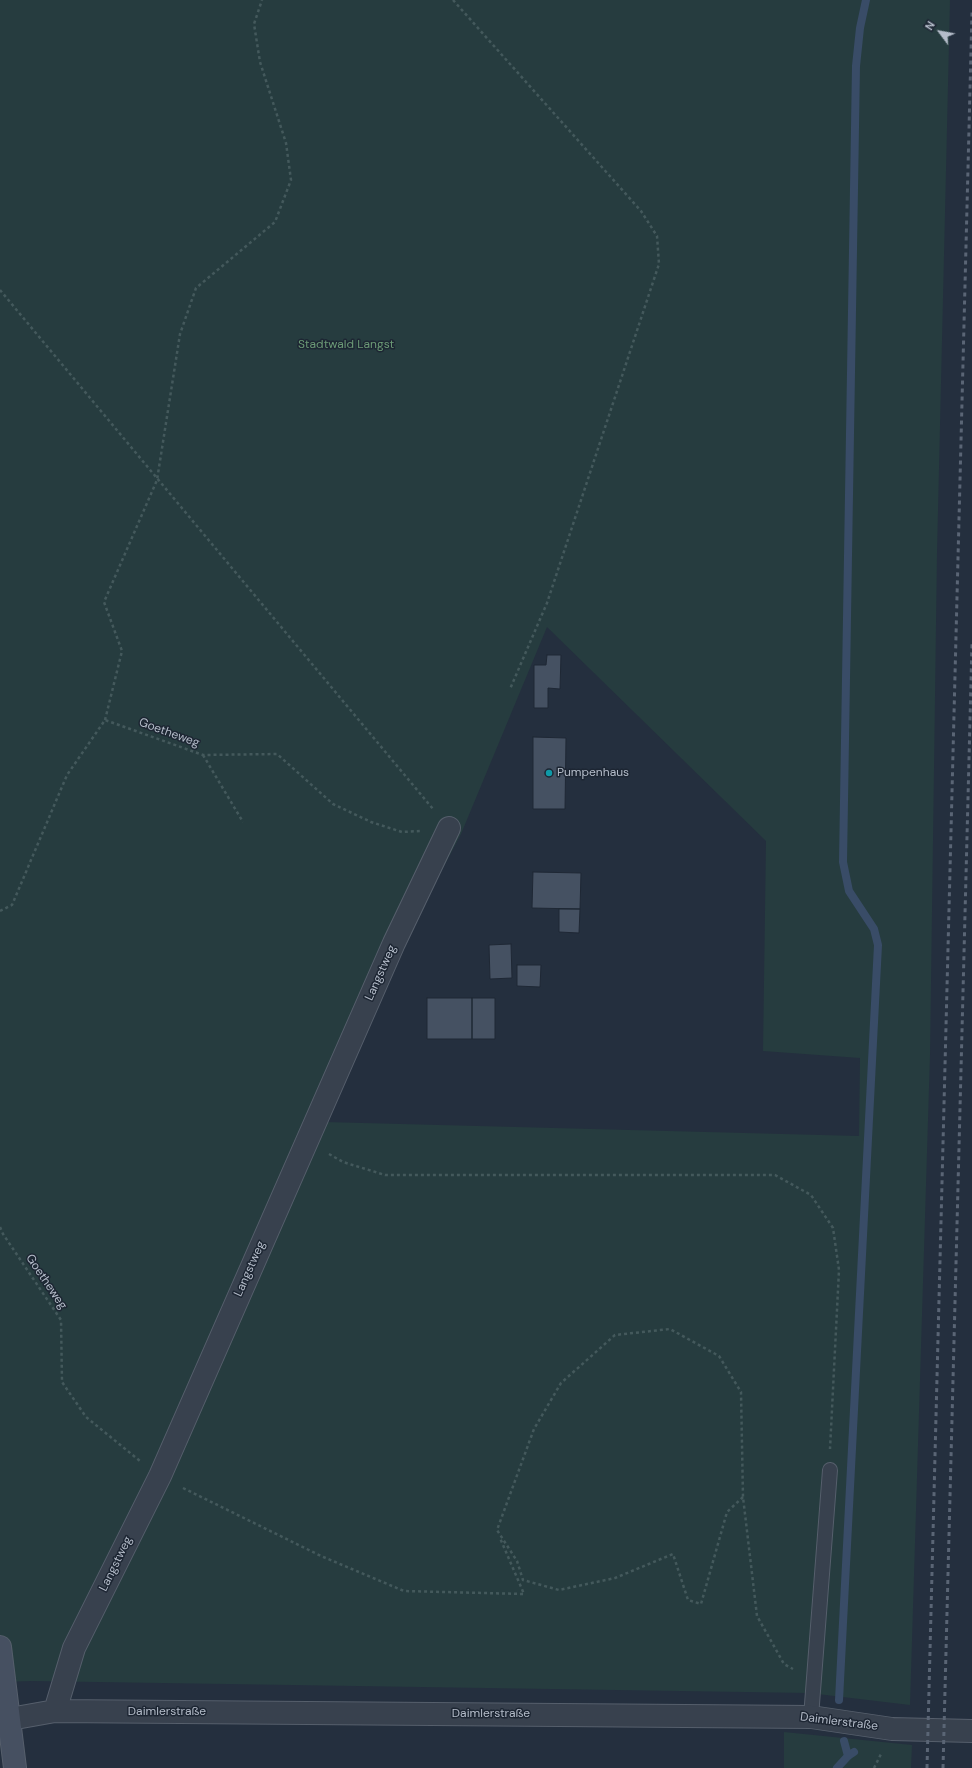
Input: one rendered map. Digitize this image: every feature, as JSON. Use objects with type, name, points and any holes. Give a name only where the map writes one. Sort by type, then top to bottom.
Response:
[{"type":"street","name":"Langstweg","points":[[55,1711],[74,1648],[160,1476],[394,943],[449,828]]},
{"type":"street","points":[[0,1647],[15,1768]]},
{"type":"street","name":"Daimlerstraße","points":[[10,1719],[55,1711],[811,1717],[892,1729],[972,1731]]},
{"type":"lane","points":[[811,1717],[830,1470]]},
{"type":"path","points":[[0,911],[12,905],[67,775],[105,720],[122,651],[104,602],[157,480],[180,334],[196,288],[275,222],[291,180],[286,143],[260,62],[254,24],[262,0]]},
{"type":"path","points":[[453,0],[641,211],[657,236],[659,264],[547,604],[510,689]]},
{"type":"path","points":[[0,290],[157,480],[449,828]]},
{"type":"path","name":"Goetheweg","points":[[105,720],[203,755],[277,754],[332,804],[371,822],[402,832],[449,828]]},
{"type":"path","points":[[203,755],[243,822]]},
{"type":"path","points":[[306,1142],[343,1162],[385,1175],[776,1175],[811,1195],[833,1228],[839,1270],[830,1470]]},
{"type":"path","name":"Goetheweg","points":[[0,1227],[3,1234],[62,1320],[62,1382],[86,1417],[160,1476],[321,1556],[404,1590],[524,1594],[497,1530]]},
{"type":"path","points":[[743,1497],[727,1512],[701,1604],[688,1600],[673,1554],[615,1578],[559,1590],[523,1580],[517,1561],[497,1530],[534,1429],[561,1383],[615,1335],[670,1329],[719,1356],[741,1392],[743,1497],[757,1616],[784,1664],[814,1681]]},
{"type":"green space","name":"Stadtwald Langst","points":[[0,0],[950,0],[937,553],[930,1055],[910,1705],[809,1693],[32,1681],[0,1682]],"holes":[[[547,627],[766,841],[763,1051],[860,1058],[859,1136],[325,1122],[407,936],[461,834]]]},
{"type":"green space","points":[[784,1732],[912,1745],[911,1768],[784,1768]]},
{"type":"building","points":[[547,655],[561,655],[560,689],[548,688],[548,708],[534,708],[534,665],[546,665]]},
{"type":"building","name":"Pumpenhaus","points":[[533,737],[566,738],[565,809],[533,809]]},
{"type":"building","points":[[533,872],[581,873],[580,909],[532,908]]},
{"type":"building","points":[[559,909],[580,909],[579,933],[559,932]]},
{"type":"building","points":[[511,944],[512,978],[490,979],[489,945]]},
{"type":"building","points":[[517,965],[541,965],[540,987],[517,986]]},
{"type":"building","points":[[427,998],[472,998],[472,1039],[427,1039]]},
{"type":"building","points":[[472,998],[495,998],[495,1039],[472,1039]]},
{"type":"waterway","points":[[839,1700],[878,945],[874,929],[849,891],[843,862],[856,66],[860,28],[866,0]]},
{"type":"waterway","points":[[844,1741],[848,1756]]},
{"type":"waterway","points":[[837,1768],[854,1752]]},
{"type":"railway","points":[[927,1768],[972,12]]},
{"type":"railway","points":[[943,1768],[972,643]]},
{"type":"place","name":"Pumpenhaus","points":[[549,773]]}]
